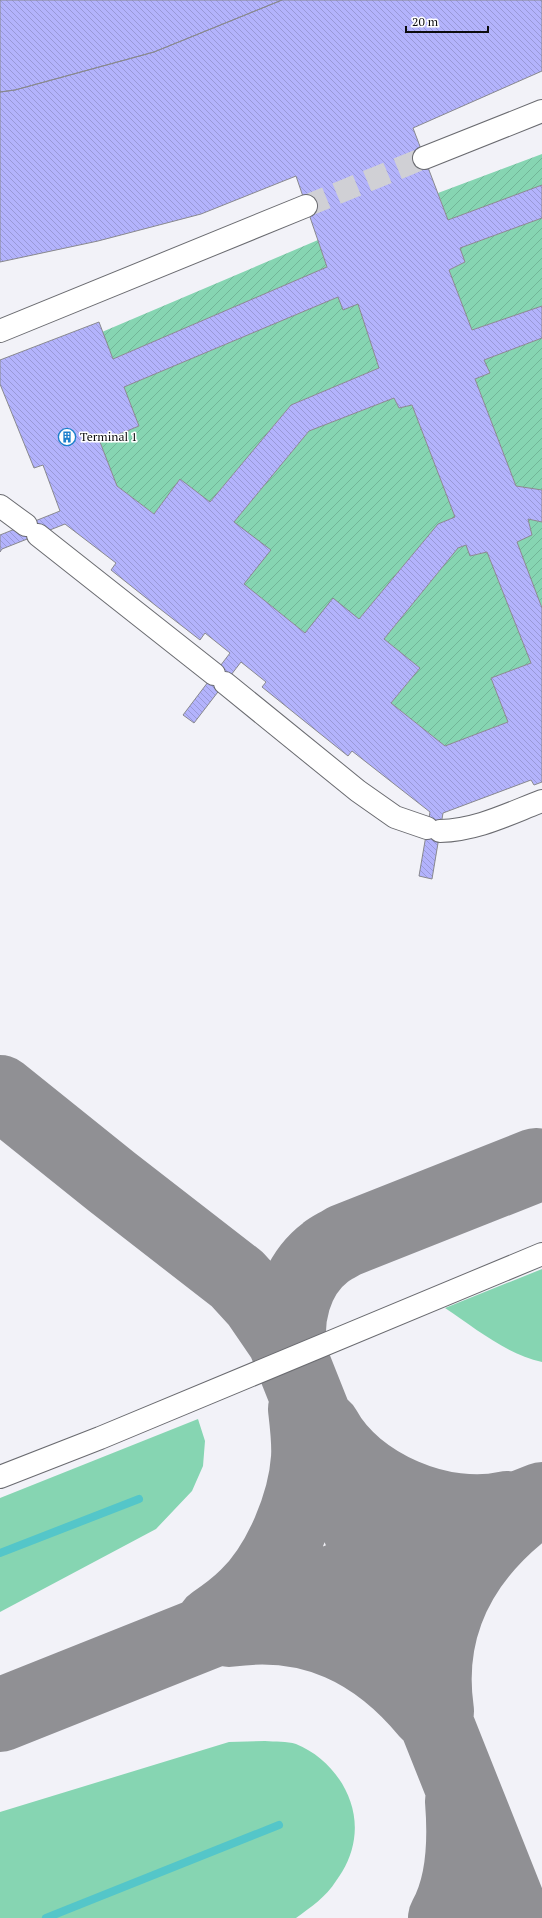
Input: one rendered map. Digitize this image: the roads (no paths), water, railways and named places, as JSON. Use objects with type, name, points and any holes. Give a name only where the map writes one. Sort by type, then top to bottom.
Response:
[{"type":"lane","points":[[424,158],[542,111]]},
{"type":"lane","points":[[0,331],[306,206]]},
{"type":"lane","points":[[0,506],[364,795],[395,817],[434,830],[460,830],[478,826],[542,801]]},
{"type":"lane","points":[[0,1477],[100,1438],[542,1254]]},
{"type":"waterway","points":[[0,1553],[139,1499]]},
{"type":"waterway","points":[[46,1918],[279,1825]]},
{"type":"tunnel","points":[[306,206],[424,158]]},
{"type":"place","name":"Terminal 1","points":[[67,437]]}]
